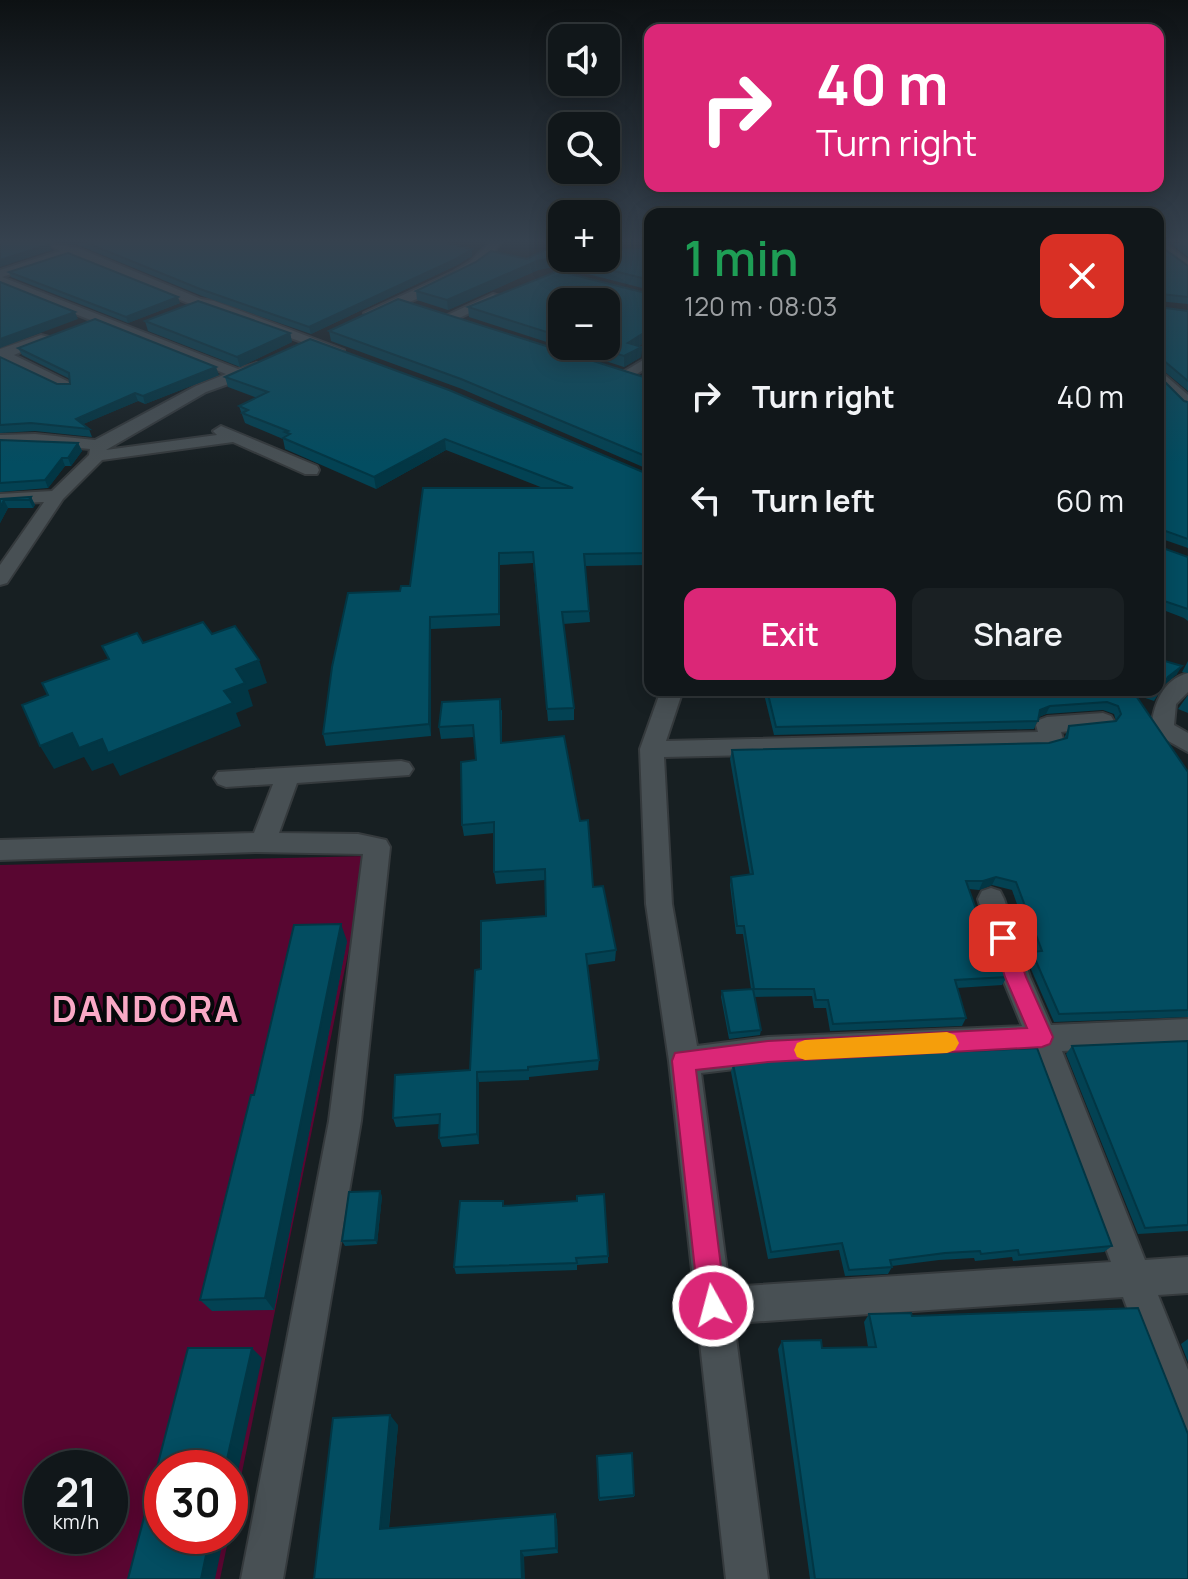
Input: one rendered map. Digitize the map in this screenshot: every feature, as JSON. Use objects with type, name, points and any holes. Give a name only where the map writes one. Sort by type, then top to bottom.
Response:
[{"type":"street","points":[[91,317],[240,375]]},
{"type":"street","points":[[234,317],[304,344],[349,355]]},
{"type":"street","points":[[358,319],[363,317]]},
{"type":"street","points":[[444,317],[477,327]]},
{"type":"street","points":[[1,354],[97,319]]},
{"type":"street","points":[[128,331],[142,326]]},
{"type":"street","points":[[304,344],[332,331]]},
{"type":"street","points":[[1,354],[66,386]]},
{"type":"street","points":[[0,579],[57,496],[98,451],[201,389],[268,361]]},
{"type":"street","points":[[644,362],[618,373],[644,381]]},
{"type":"street","points":[[1164,379],[1188,403]]},
{"type":"street","points":[[208,425],[311,470]]},
{"type":"street","points":[[0,440],[35,439],[98,451],[236,437]]},
{"type":"street","points":[[0,499],[57,496]]},
{"type":"street","points":[[1188,680],[1165,702],[1162,728],[1188,744]]},
{"type":"street","points":[[670,696],[652,749],[659,904],[684,1061],[747,1579]]},
{"type":"street","points":[[652,749],[1045,740],[1052,739],[1047,725],[1103,721]]},
{"type":"street","points":[[226,778],[401,769]]},
{"type":"street","points":[[262,844],[288,775]]},
{"type":"street","points":[[0,850],[360,842],[377,847],[345,1121],[262,1579]]},
{"type":"street","points":[[991,899],[1016,977],[1042,1037],[1188,1419]]},
{"type":"street","points":[[684,1061],[768,1051],[1188,1032]]},
{"type":"street","points":[[713,1306],[1188,1275]]},
{"type":"shaded area","points":[[368,856],[247,1450],[144,1450],[144,1554],[225,1554],[220,1579],[0,1579],[0,865]]},
{"type":"building","points":[[0,317],[62,317],[0,339]]},
{"type":"building","points":[[156,317],[243,317],[290,333],[237,357],[145,321]]},
{"type":"building","points":[[279,317],[331,317],[309,327]]},
{"type":"building","points":[[360,317],[454,317],[548,347],[548,360],[590,360],[644,377],[644,455],[461,379],[329,331]]},
{"type":"building","points":[[498,317],[548,317],[548,333]]},
{"type":"building","points":[[620,317],[644,317],[644,333],[628,343],[642,347],[624,356],[620,355]]},
{"type":"building","points":[[1164,317],[1188,317],[1188,381],[1164,361]]},
{"type":"building","points":[[95,319],[216,367],[143,396],[135,393],[76,419],[89,429],[31,423],[0,425],[0,357],[57,384],[70,384],[69,373],[18,348]]},
{"type":"building","points":[[310,339],[449,390],[644,472],[644,553],[584,554],[589,611],[562,612],[574,708],[547,709],[533,552],[499,553],[499,614],[430,617],[429,724],[323,734],[332,667],[348,593],[400,591],[401,586],[410,586],[423,488],[573,488],[445,439],[374,477],[283,438],[290,434],[285,432],[288,431],[242,413],[248,410],[239,406],[268,392],[225,377]]},
{"type":"building","points":[[1164,381],[1188,402],[1188,539],[1164,530]]},
{"type":"building","points":[[0,440],[78,443],[68,458],[62,458],[45,480],[0,483]]},
{"type":"building","points":[[31,497],[29,500],[4,500],[0,507],[0,499]]},
{"type":"building","points":[[1164,548],[1188,557],[1188,609],[1164,601]]},
{"type":"building","points":[[203,622],[212,634],[235,626],[259,660],[236,669],[245,683],[224,691],[233,703],[108,753],[102,739],[79,748],[72,733],[40,746],[22,705],[48,695],[42,683],[109,659],[102,646],[137,633],[143,643]]},
{"type":"building","points":[[1164,661],[1182,666],[1164,684]]},
{"type":"building","points":[[768,696],[1136,696],[1188,772],[1188,1010],[1059,1014],[1032,952],[1042,951],[1016,882],[996,877],[966,881],[992,955],[999,954],[1007,977],[955,980],[966,1018],[833,1024],[828,1000],[816,1000],[814,989],[754,989],[744,926],[737,926],[731,877],[753,874],[732,750],[1049,743],[1067,738],[1069,726],[1116,721],[1121,714],[1118,706],[1107,702],[1050,706],[1040,710],[1038,721],[776,727]]},
{"type":"building","points":[[500,699],[501,743],[564,736],[580,821],[588,820],[593,887],[603,886],[616,950],[586,954],[599,1060],[528,1067],[528,1070],[477,1072],[477,1134],[439,1138],[440,1114],[393,1118],[395,1075],[470,1070],[475,970],[481,969],[481,921],[546,916],[545,869],[494,872],[494,822],[462,825],[461,762],[476,760],[473,725],[439,727],[442,702]]},
{"type":"building","points":[[341,924],[265,1298],[200,1300],[251,1095],[254,1095],[294,925]]},
{"type":"building","points":[[753,989],[761,1030],[730,1033],[722,991]]},
{"type":"building","points":[[1188,1041],[1188,1225],[1145,1228],[1072,1046]]},
{"type":"building","points":[[1037,1048],[1112,1246],[1019,1255],[1018,1250],[981,1254],[980,1251],[945,1253],[890,1260],[892,1267],[849,1270],[842,1243],[771,1252],[733,1064]]},
{"type":"building","points":[[380,1191],[375,1240],[342,1241],[349,1192]]},
{"type":"building","points":[[604,1194],[608,1256],[576,1258],[577,1263],[454,1267],[460,1201],[503,1201],[503,1206],[577,1201],[577,1196]]},
{"type":"building","points":[[1138,1308],[1188,1434],[1188,1579],[815,1579],[782,1341],[821,1340],[822,1348],[876,1347],[869,1314],[911,1313],[912,1316]]},
{"type":"building","points":[[188,1348],[252,1348],[229,1450],[162,1450]]},
{"type":"building","points":[[390,1415],[380,1529],[555,1514],[556,1548],[521,1551],[522,1579],[314,1579],[333,1418]]},
{"type":"building","points":[[632,1453],[634,1495],[599,1498],[597,1456]]},
{"type":"building","points":[[144,1517],[144,1554],[206,1554],[201,1579],[128,1579]]},
{"type":"slow traffic","points":[[805,1050],[947,1043]]},
{"type":"district","name":"DANDORA","points":[[146,1008]]},
{"type":"route","points":[[713,1306],[684,1061],[768,1051],[1042,1037],[1003,938]]}]
